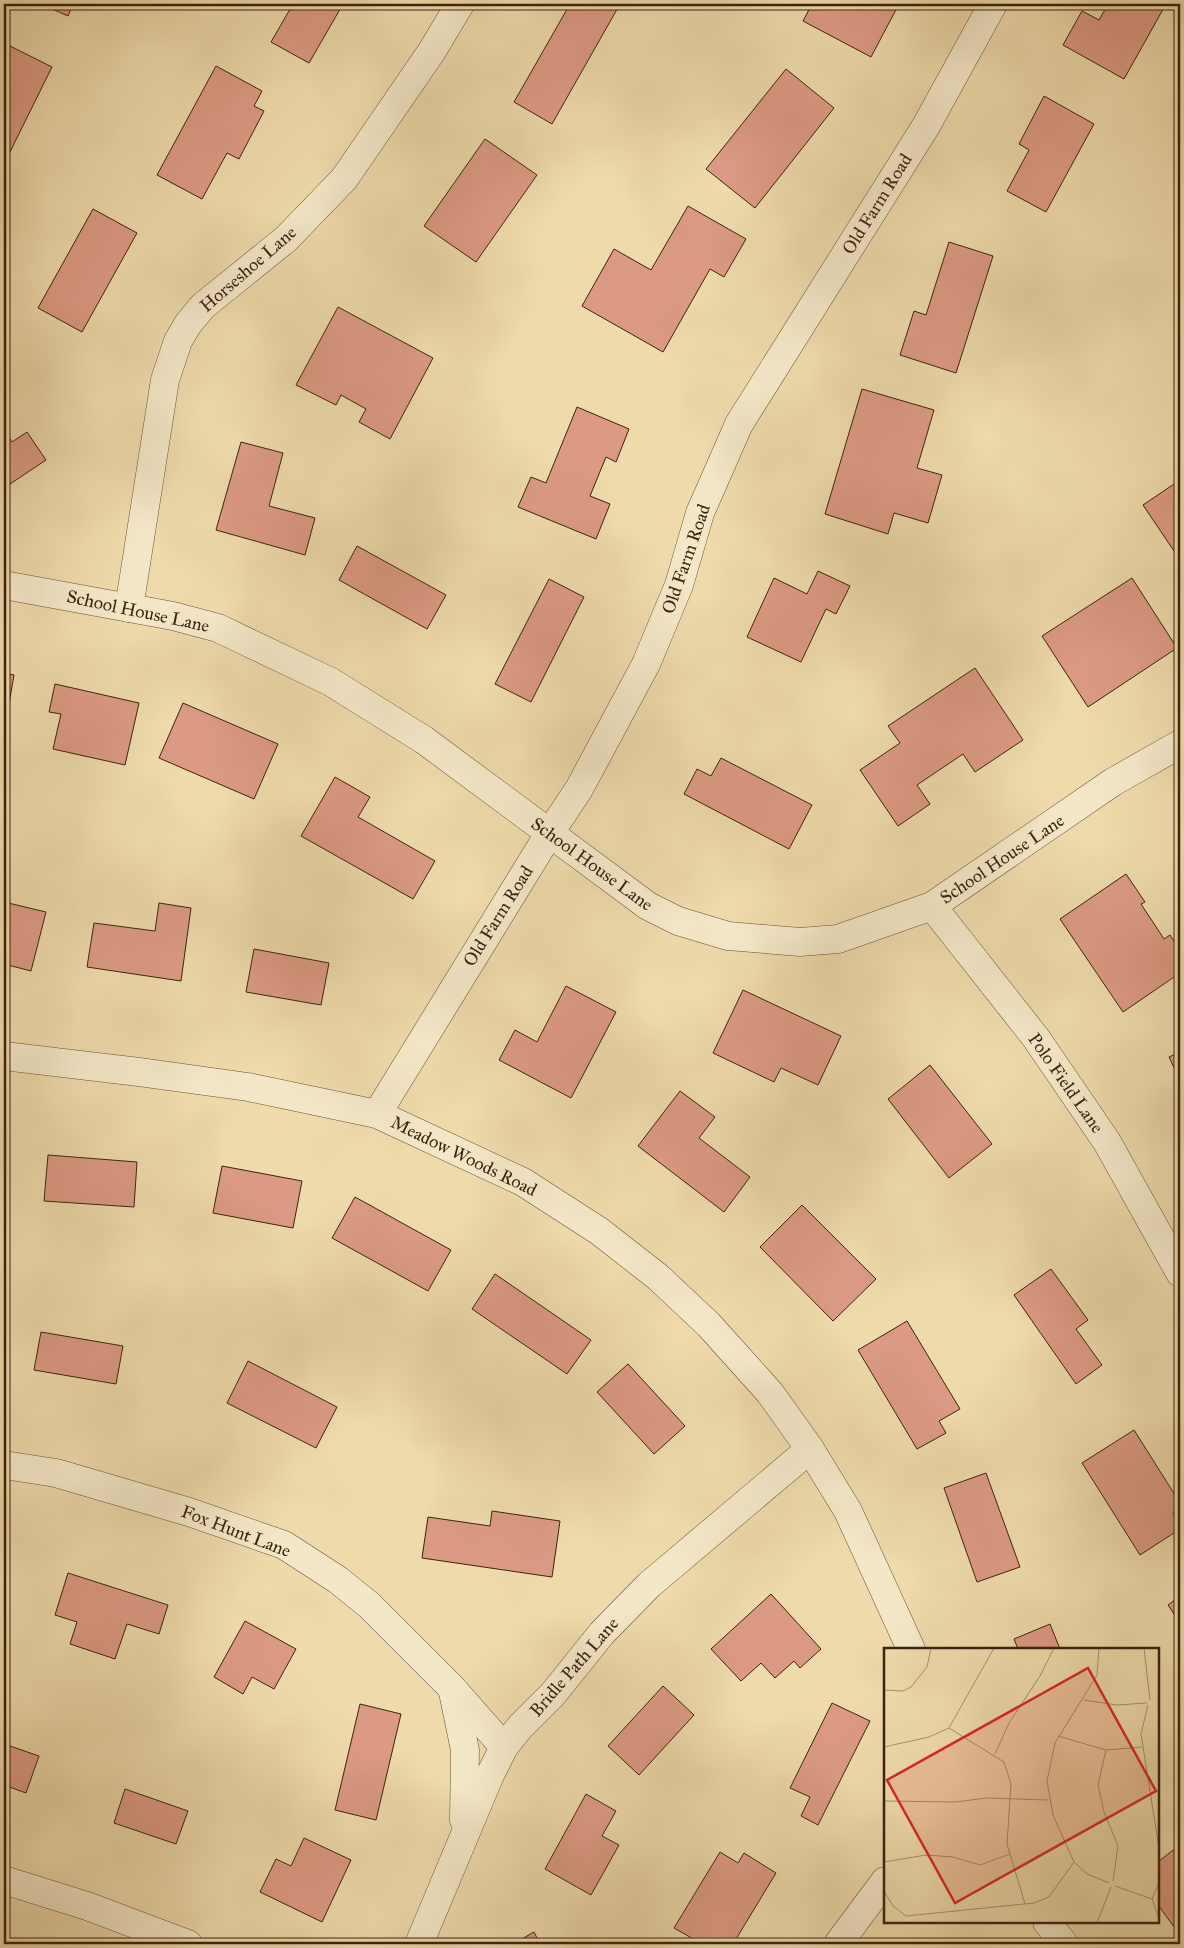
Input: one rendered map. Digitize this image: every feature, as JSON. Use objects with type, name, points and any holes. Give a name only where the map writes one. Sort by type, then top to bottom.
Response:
[{"type":"street","name":"Horseshoe Lane","points":[[129,608],[165,380],[178,341],[188,324],[203,306],[286,239],[344,179],[432,51],[460,4]]},
{"type":"street","name":"Old Farm Road","points":[[377,1114],[549,834],[579,789],[646,664],[679,585],[700,513],[739,424],[926,126],[993,4]]},
{"type":"street","name":"School House Lane","points":[[4,585],[173,616],[218,628],[331,682],[424,740],[648,906],[678,921],[728,936],[800,942],[838,939],[932,906],[1113,782],[1180,744]]},
{"type":"street","name":"Polo Field Lane","points":[[932,906],[1036,1038],[1107,1142],[1180,1273]]},
{"type":"street","name":"Meadow Woods Road","points":[[4,1056],[248,1087],[377,1114],[523,1182],[614,1242],[658,1277],[709,1325],[770,1393],[810,1449],[848,1511],[912,1648]]},
{"type":"street","name":"Bridle Path Lane","points":[[419,1944],[490,1775],[504,1747],[520,1727],[554,1694],[602,1633],[649,1585],[810,1449]]},
{"type":"street","name":"Fox Hunt Lane","points":[[4,1465],[56,1473],[189,1512],[284,1545],[338,1580],[368,1605],[452,1688],[504,1747]]},
{"type":"street","points":[[452,1688],[465,1750],[464,1838]]},
{"type":"street","points":[[4,1880],[87,1906],[188,1944]]},
{"type":"street","points":[[838,1944],[884,1882]]},
{"type":"street","points":[[1048,1923],[1064,1944]]},
{"type":"building","points":[[41,4],[73,4],[68,16]]},
{"type":"building","points":[[293,4],[343,4],[309,63],[271,42]]},
{"type":"building","points":[[570,4],[620,4],[552,124],[514,102]]},
{"type":"building","points":[[812,4],[899,4],[871,57],[803,21]]},
{"type":"building","points":[[1108,4],[1166,4],[1124,79],[1063,45],[1082,11],[1099,20]]},
{"type":"building","points":[[4,43],[52,67],[4,164]]},
{"type":"building","points":[[216,66],[262,91],[254,106],[264,111],[239,159],[227,153],[202,199],[157,175]]},
{"type":"building","points":[[786,69],[834,108],[755,208],[706,169]]},
{"type":"building","points":[[1044,96],[1094,124],[1046,212],[1007,191],[1029,150],[1019,144]]},
{"type":"building","points":[[485,139],[537,175],[476,262],[424,226]]},
{"type":"building","points":[[688,206],[746,239],[724,277],[710,269],[663,352],[582,306],[614,249],[651,270]]},
{"type":"building","points":[[93,209],[137,233],[82,332],[38,308]]},
{"type":"building","points":[[949,242],[993,256],[956,373],[900,355],[914,311],[926,315]]},
{"type":"building","points":[[338,307],[433,358],[390,439],[359,422],[366,409],[341,395],[336,405],[296,385]]},
{"type":"building","points":[[862,389],[934,410],[917,468],[942,475],[928,523],[894,513],[888,534],[825,514]]},
{"type":"building","points":[[577,407],[629,429],[616,462],[606,457],[590,496],[610,504],[596,539],[518,507],[531,477],[546,483]]},
{"type":"building","points":[[4,429],[12,442],[27,432],[46,460],[4,488]]},
{"type":"building","points":[[241,442],[283,453],[269,506],[315,518],[305,555],[216,530]]},
{"type":"building","points":[[1180,480],[1180,551],[1176,554],[1143,505]]},
{"type":"building","points":[[357,546],[446,595],[427,629],[339,580]]},
{"type":"building","points":[[818,571],[850,586],[836,614],[826,609],[801,662],[747,637],[774,578],[807,594]]},
{"type":"building","points":[[1132,578],[1177,648],[1088,707],[1042,636]]},
{"type":"building","points":[[549,579],[584,597],[531,702],[495,684]]},
{"type":"building","points":[[975,668],[1023,740],[975,772],[963,754],[917,785],[930,804],[898,826],[860,770],[900,743],[888,726]]},
{"type":"building","points":[[4,673],[14,675],[4,733]]},
{"type":"building","points":[[55,684],[139,703],[125,765],[53,749],[61,714],[49,712]]},
{"type":"building","points":[[183,703],[278,744],[254,799],[159,758]]},
{"type":"building","points":[[721,758],[812,805],[789,849],[684,794],[697,769],[711,776]]},
{"type":"building","points":[[335,777],[370,797],[358,817],[435,861],[413,899],[301,836]]},
{"type":"building","points":[[1126,874],[1145,902],[1141,904],[1164,939],[1170,935],[1180,950],[1180,973],[1123,1012],[1060,919]]},
{"type":"building","points":[[4,902],[46,912],[31,971],[4,964]]},
{"type":"building","points":[[159,903],[191,908],[181,981],[87,967],[94,923],[155,931]]},
{"type":"building","points":[[254,949],[329,963],[321,1005],[246,992]]},
{"type":"building","points":[[566,986],[616,1012],[571,1098],[499,1060],[515,1030],[537,1042]]},
{"type":"building","points":[[743,990],[841,1036],[818,1085],[781,1068],[774,1082],[713,1053]]},
{"type":"building","points":[[1180,1052],[1180,1080],[1169,1057]]},
{"type":"building","points":[[930,1065],[992,1144],[949,1178],[888,1099]]},
{"type":"building","points":[[680,1091],[715,1117],[699,1138],[750,1177],[724,1212],[638,1146]]},
{"type":"building","points":[[48,1155],[137,1162],[134,1207],[44,1201]]},
{"type":"building","points":[[222,1166],[302,1181],[293,1228],[213,1213]]},
{"type":"building","points":[[355,1197],[451,1250],[428,1291],[332,1238]]},
{"type":"building","points":[[802,1205],[876,1279],[833,1321],[760,1247]]},
{"type":"building","points":[[1051,1269],[1088,1320],[1076,1329],[1102,1365],[1076,1384],[1014,1295]]},
{"type":"building","points":[[495,1274],[591,1340],[567,1374],[472,1309]]},
{"type":"building","points":[[907,1321],[960,1409],[939,1421],[946,1433],[917,1449],[858,1350]]},
{"type":"building","points":[[41,1332],[123,1346],[116,1384],[34,1370]]},
{"type":"building","points":[[248,1361],[337,1407],[316,1448],[227,1403]]},
{"type":"building","points":[[628,1364],[685,1426],[654,1454],[597,1392]]},
{"type":"building","points":[[1134,1430],[1180,1503],[1180,1509],[1173,1513],[1180,1524],[1180,1529],[1140,1555],[1082,1463]]},
{"type":"building","points":[[986,1473],[1020,1567],[977,1582],[944,1488]]},
{"type":"building","points":[[492,1511],[560,1521],[552,1577],[422,1558],[428,1517],[490,1526]]},
{"type":"building","points":[[68,1573],[168,1605],[159,1634],[127,1624],[115,1659],[70,1644],[77,1622],[55,1615]]},
{"type":"building","points":[[771,1594],[821,1649],[800,1668],[794,1661],[775,1678],[761,1663],[741,1681],[711,1649]]},
{"type":"building","points":[[1180,1596],[1180,1623],[1168,1605]]},
{"type":"building","points":[[245,1621],[296,1649],[274,1689],[252,1677],[243,1694],[214,1677]]},
{"type":"building","points":[[1050,1624],[1060,1648],[1018,1648],[1014,1639]]},
{"type":"building","points":[[663,1686],[694,1715],[639,1775],[608,1746]]},
{"type":"building","points":[[832,1703],[870,1721],[818,1825],[801,1816],[810,1797],[790,1788]]},
{"type":"building","points":[[360,1704],[401,1714],[376,1820],[335,1810]]},
{"type":"building","points":[[4,1744],[39,1756],[26,1793],[4,1785]]},
{"type":"building","points":[[125,1789],[188,1811],[176,1844],[114,1823]]},
{"type":"building","points":[[586,1794],[616,1811],[602,1836],[619,1845],[591,1895],[545,1869]]},
{"type":"building","points":[[304,1838],[351,1860],[322,1922],[260,1892],[276,1859],[291,1866]]},
{"type":"building","points":[[1177,1847],[1180,1851],[1180,1935],[1159,1906],[1159,1861]]},
{"type":"building","points":[[720,1852],[738,1863],[744,1853],[776,1873],[733,1944],[702,1944],[674,1928]]},
{"type":"building","points":[[534,1932],[540,1944],[513,1944]]}]
